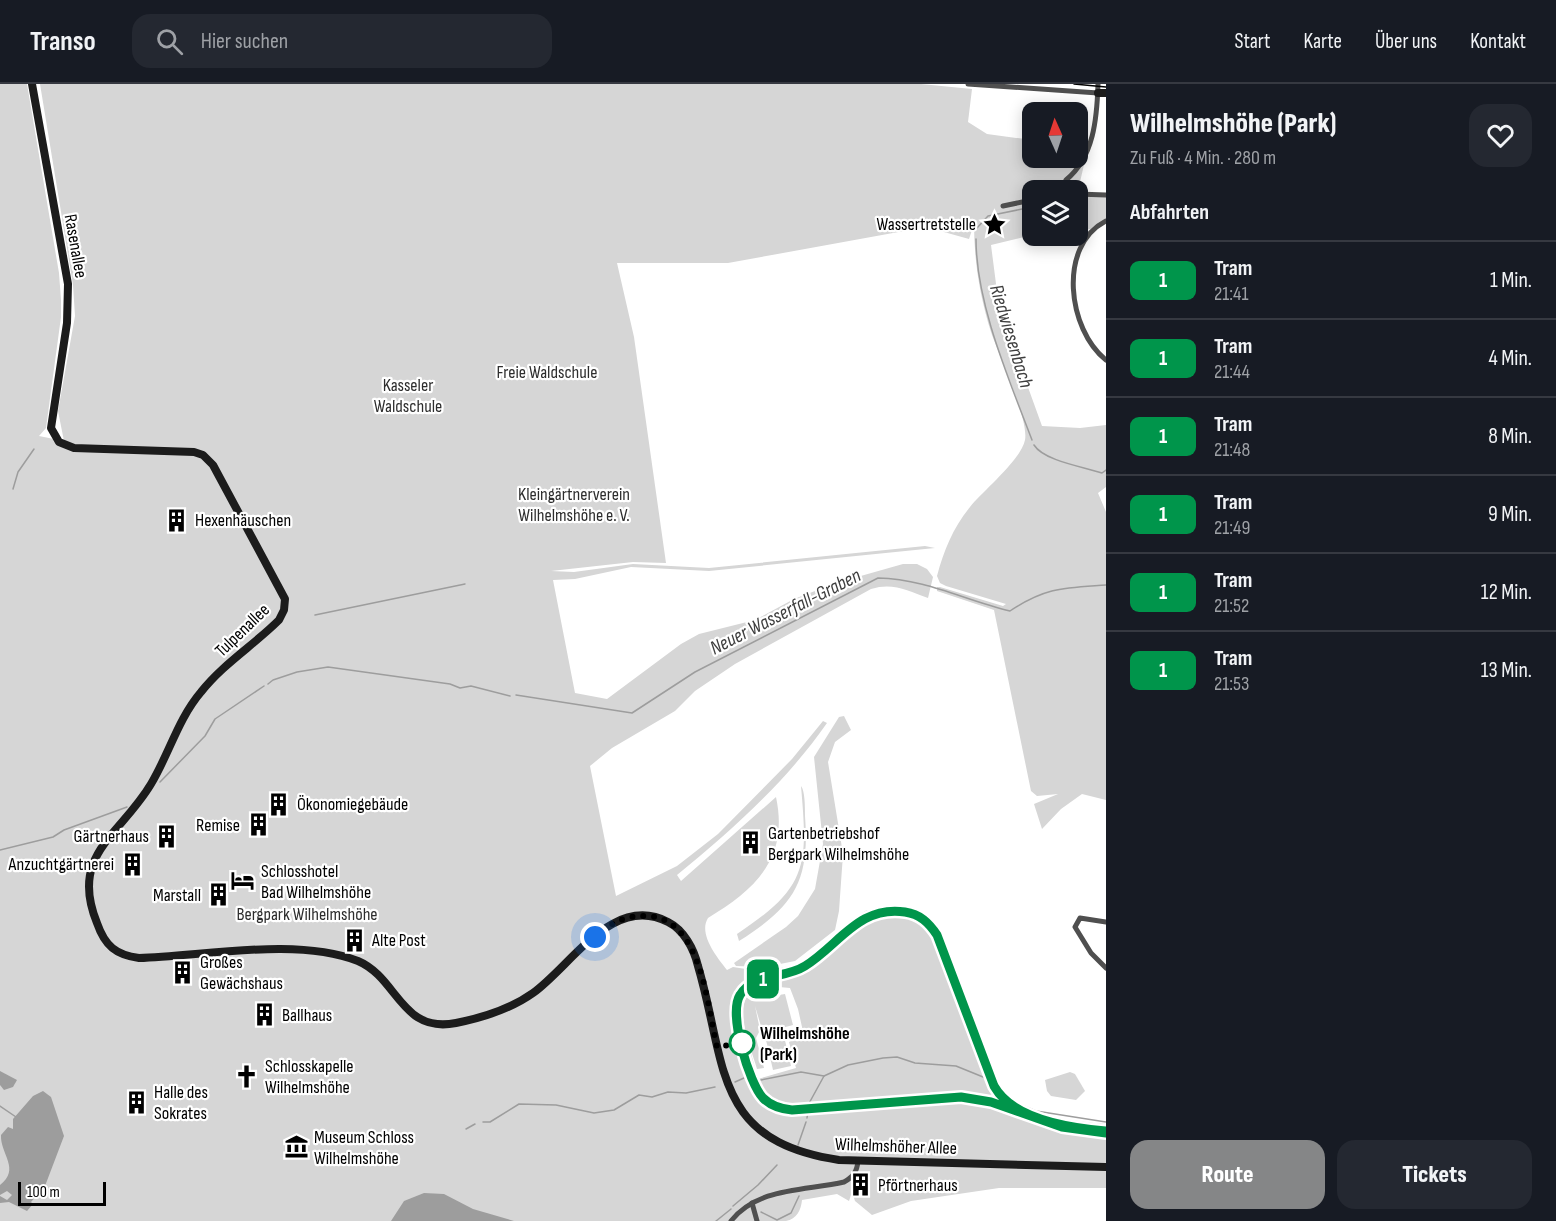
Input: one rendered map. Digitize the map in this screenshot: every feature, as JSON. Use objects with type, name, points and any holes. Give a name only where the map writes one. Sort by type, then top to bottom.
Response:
[{"type":"main road","name":"Rasenallee","points":[[32,84],[68,284],[67,323],[51,414]]},
{"type":"main road","name":"Tulpenallee","points":[[51,414],[52,433],[56,440],[65,446],[84,449],[184,451],[203,455],[213,465],[285,599],[284,610],[279,620],[209,682],[195,700],[146,792],[94,857],[89,892],[97,925],[111,949],[140,958]]},
{"type":"main road","name":"Wilhelmshöher Allee","points":[[140,958],[271,950],[345,958],[372,969],[416,1017],[429,1023],[446,1024],[470,1019],[525,998],[615,922],[643,915],[662,918],[680,930],[693,951],[702,979],[723,1073],[742,1113],[759,1130],[797,1151],[826,1158],[858,1161],[1106,1167]]},
{"type":"street","points":[[968,84],[1102,93]]},
{"type":"street","points":[[1066,180],[1087,156],[1102,93],[1098,84]]},
{"type":"street","points":[[1088,194],[1106,195]]},
{"type":"street","points":[[1003,206],[1022,202]]},
{"type":"street","points":[[1106,221],[1092,230],[1082,245],[1074,274],[1074,292],[1077,311],[1086,338],[1106,360]]},
{"type":"street","points":[[1106,922],[1080,918],[1075,927],[1079,936],[1106,968]]},
{"type":"street","points":[[731,1221],[741,1210],[752,1203],[778,1193],[844,1182],[857,1170],[858,1161]]},
{"type":"street","points":[[752,1203],[757,1221]]},
{"type":"green space","name":"Bergpark Wilhelmshöhe","points":[[0,84],[27,84],[59,273],[61,300],[61,317],[46,428],[39,436],[64,441],[58,411],[75,316],[73,285],[40,84],[921,84],[972,89],[968,122],[987,134],[1022,139],[1022,168],[1083,168],[1080,180],[1022,180],[1022,237],[991,245],[999,307],[1042,426],[1080,428],[1106,425],[1106,487],[1098,493],[1106,512],[1106,800],[1082,794],[1061,809],[1042,829],[1034,804],[1058,794],[1037,796],[1031,791],[994,610],[937,591],[937,587],[940,587],[1003,606],[1006,604],[946,586],[940,583],[937,576],[946,548],[959,523],[970,507],[1017,457],[1025,440],[1025,430],[1018,403],[991,332],[984,306],[976,265],[974,224],[969,239],[926,227],[728,263],[617,263],[634,337],[666,563],[633,562],[551,571],[574,572],[633,564],[709,568],[925,546],[935,548],[709,571],[631,567],[575,579],[553,580],[575,693],[607,699],[681,644],[699,634],[755,620],[794,599],[836,583],[903,564],[917,564],[927,569],[933,577],[928,598],[893,587],[871,589],[735,664],[695,691],[675,711],[612,748],[590,766],[616,896],[677,866],[718,834],[792,759],[823,721],[827,723],[776,785],[718,841],[677,875],[681,881],[776,797],[779,819],[778,838],[765,870],[741,895],[708,918],[705,931],[710,945],[727,970],[733,967],[752,970],[795,966],[747,980],[735,995],[758,1079],[796,1068],[789,1042],[804,1036],[790,988],[779,987],[754,999],[785,994],[793,1025],[763,1033],[755,1006],[760,1030],[756,1038],[764,1068],[757,1069],[743,1014],[743,1006],[750,992],[764,983],[803,970],[816,962],[862,921],[875,915],[890,913],[907,917],[923,924],[935,938],[993,1086],[1005,1096],[1032,1110],[1075,1121],[1106,1124],[1106,1188],[999,1188],[911,1201],[872,1215],[855,1201],[852,1192],[849,1201],[837,1194],[802,1200],[798,1214],[786,1221],[0,1221]]},
{"type":"green space","points":[[1088,195],[1106,196],[1106,219],[1088,229]]},
{"type":"green space","points":[[844,716],[851,730],[835,742],[828,762],[843,854],[839,911],[835,930],[795,961],[765,967],[736,966],[734,963],[798,916],[815,889],[823,844],[814,757],[839,717]]},
{"type":"green space","points":[[801,786],[806,839],[801,875],[794,890],[773,916],[739,941],[737,934],[778,902],[790,888],[798,872],[803,856],[804,836]]},
{"type":"green space","points":[[867,910],[870,911],[798,965],[851,920]]},
{"type":"green space","points":[[784,1036],[791,1066],[773,1070],[766,1040]]},
{"type":"green space","points":[[1070,1072],[1075,1074],[1085,1091],[1076,1100],[1051,1096],[1047,1091],[1045,1080]]},
{"type":"shaded area","points":[[0,1071],[17,1080],[13,1087],[4,1090],[0,1085]]},
{"type":"shaded area","points":[[43,1091],[51,1097],[64,1136],[45,1186],[31,1202],[33,1204],[27,1211],[9,1202],[0,1203],[0,1196],[7,1200],[12,1195],[7,1191],[0,1195],[0,1185],[9,1173],[1,1135],[8,1127],[13,1129],[13,1119],[33,1096]]},
{"type":"shaded area","points":[[424,1193],[444,1194],[473,1209],[514,1221],[391,1221],[404,1201]]},
{"type":"waterway","name":"Riedwiesenbach","points":[[977,228],[988,216],[1022,209]]},
{"type":"waterway","name":"Riedwiesenbach","points":[[976,239],[977,264],[995,341],[1032,440]]},
{"type":"waterway","name":"Riedwiesenbach","points":[[1034,445],[1039,451],[1065,463],[1102,473],[1106,470]]},
{"type":"waterway","points":[[13,489],[18,472],[34,449]]},
{"type":"waterway","name":"Neuer Wasserfall-Graben","points":[[516,695],[632,713],[695,672],[878,578],[896,579],[929,586],[1010,611],[1034,597],[1056,590],[1106,585]]},
{"type":"waterway","points":[[315,615],[465,584]]},
{"type":"waterway","name":"Neuer Wasserfall-Graben","points":[[268,684],[297,672],[328,667],[450,684],[460,688],[471,686],[510,696]]},
{"type":"waterway","name":"Neuer Wasserfall-Graben","points":[[160,782],[205,736],[215,719],[264,686]]},
{"type":"waterway","points":[[0,850],[53,837],[64,830],[127,807]]},
{"type":"waterway","points":[[807,1107],[824,1076],[848,1065],[883,1058],[897,1057],[915,1063],[956,1066],[988,1079]]},
{"type":"waterway","points":[[761,1080],[801,1072],[824,1076]]},
{"type":"waterway","points":[[735,1082],[744,1078]]},
{"type":"waterway","points":[[483,1122],[490,1122],[519,1104],[556,1105],[594,1113],[614,1110],[639,1095],[652,1097],[668,1092],[686,1093],[715,1087]]},
{"type":"waterway","points":[[1010,1100],[1036,1111],[1106,1122]]},
{"type":"waterway","points":[[0,1106],[16,1117]]},
{"type":"waterway","points":[[807,1118],[808,1111]]},
{"type":"waterway","points":[[798,1145],[806,1122]]},
{"type":"waterway","points":[[466,1129],[475,1124]]},
{"type":"waterway","points":[[733,1206],[777,1165]]},
{"type":"waterway","points":[[761,1212],[777,1220],[791,1213],[799,1196]]},
{"type":"waterway","points":[[716,1221],[731,1209]]},
{"type":"tram line","points":[[1074,84],[1106,87]]},
{"type":"tram line","points":[[1106,1130],[1043,1120],[1028,1115],[1003,1098],[994,1086],[937,935],[927,923],[915,915],[889,911],[875,914],[850,928],[805,966],[753,983],[740,995],[736,1017],[741,1048],[751,1078],[763,1098],[778,1108],[796,1110],[961,1097],[991,1102],[1061,1127],[1106,1133]]},
{"type":"tram line","name":"1","points":[[1106,1131],[1040,1118],[1017,1109],[1001,1098],[994,1086],[937,935],[928,923],[913,914],[896,911],[877,913],[864,918],[806,966],[754,982],[739,996],[735,1009],[736,1019],[753,1084],[764,1099],[779,1108],[792,1110],[961,1097],[991,1102],[1062,1127],[1106,1133]]},
{"type":"place","name":"Wassertretstelle","points":[[994,224]]},
{"type":"place","name":"Hexenhäuschen","points":[[177,520]]},
{"type":"place","name":"Ökonomiegebäude","points":[[279,804]]},
{"type":"place","name":"Remise","points":[[258,825]]},
{"type":"place","name":"Gärtnerhaus","points":[[167,836]]},
{"type":"place","name":"Gartenbetriebshof Bergpark Wilhelmshöhe","points":[[750,843]]},
{"type":"place","name":"Anzuchtgärtnerei","points":[[132,864]]},
{"type":"place","name":"Schlosshotel Bad Wilhelmshöhe","points":[[243,881]]},
{"type":"place","name":"Marstall","points":[[219,895]]},
{"type":"place","name":"Alte Post","points":[[354,940]]},
{"type":"place","name":"Großes Gewächshaus","points":[[182,972]]},
{"type":"place","name":"Ballhaus","points":[[264,1015]]},
{"type":"place","name":"Wilhelmshöhe (Park)","points":[[742,1043]]},
{"type":"place","name":"Schlosskapelle Wilhelmshöhe","points":[[247,1076]]},
{"type":"place","name":"Halle des Sokrates","points":[[136,1102]]},
{"type":"place","name":"Museum Schloss Wilhelmshöhe","points":[[296,1147]]},
{"type":"place","name":"Pförtnerhaus","points":[[860,1185]]},
{"type":"route","points":[[595,937],[605,927],[634,916],[662,918],[672,923],[684,935],[697,962],[717,1047],[742,1043]]},
{"type":"park label","name":"Freie Waldschule","points":[[547,372]]},
{"type":"park label","name":"Kasseler Waldschule","points":[[408,395]]},
{"type":"park label","name":"Kleingärtnerverein Wilhelmshöhe e. V.","points":[[574,504]]}]
